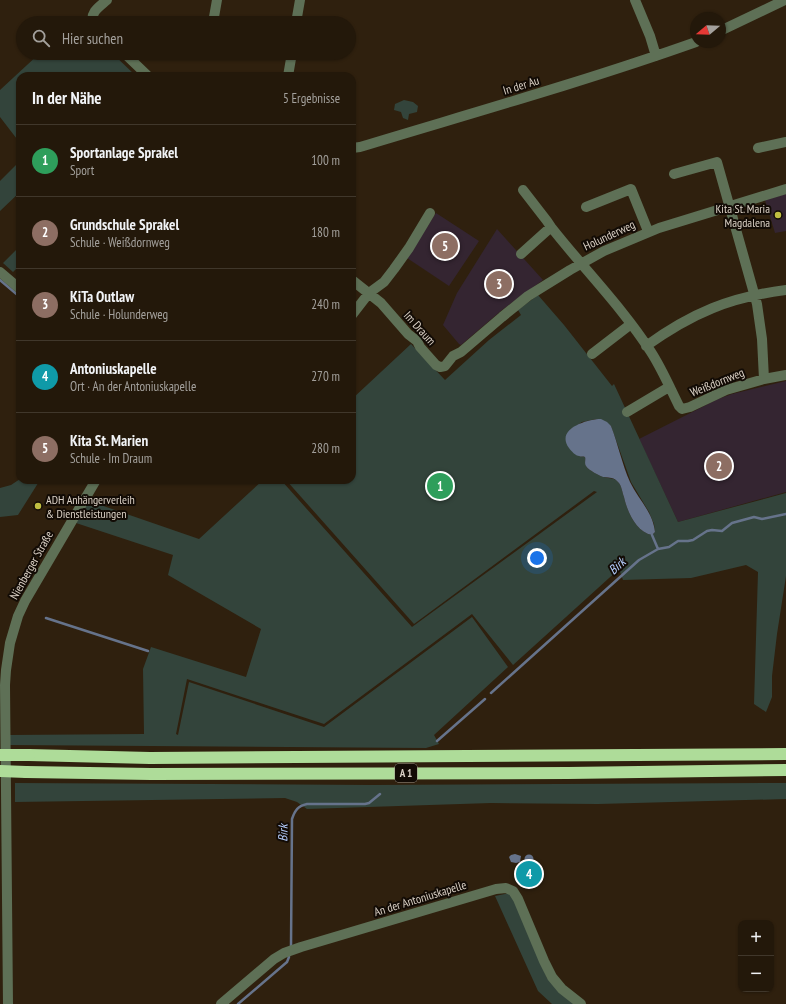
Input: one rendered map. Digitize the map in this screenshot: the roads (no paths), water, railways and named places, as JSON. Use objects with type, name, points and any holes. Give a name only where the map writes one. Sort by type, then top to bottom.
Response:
[{"type":"highway","name":"A 1","points":[[0,755],[157,758],[786,754]]},
{"type":"highway","name":"A 1","points":[[0,772],[151,774],[536,773],[786,770]]},
{"type":"street","points":[[94,16],[106,0]]},
{"type":"street","points":[[214,16],[217,0]]},
{"type":"street","points":[[297,16],[300,0]]},
{"type":"street","points":[[635,0],[650,36],[656,56]]},
{"type":"street","points":[[726,28],[785,0]]},
{"type":"street","name":"In der Au","points":[[356,148],[656,56],[690,44]]},
{"type":"street","points":[[131,60],[144,72]]},
{"type":"street","points":[[289,72],[291,60]]},
{"type":"street","points":[[758,148],[786,142]]},
{"type":"street","points":[[674,174],[717,162],[759,312],[764,379],[786,375]]},
{"type":"street","name":"Holunderweg","points":[[586,207],[631,189],[648,232]]},
{"type":"street","name":"Holunderweg","points":[[453,356],[461,352],[528,296],[581,263],[611,247],[688,218],[786,189]]},
{"type":"street","name":"Holunderweg","points":[[523,190],[550,227],[581,263]]},
{"type":"street","points":[[356,310],[369,293],[384,282],[394,269],[418,235],[430,213]]},
{"type":"street","points":[[521,254],[550,227]]},
{"type":"street","name":"Weißdornweg","points":[[581,263],[631,324],[646,346],[682,409],[726,390],[764,379]]},
{"type":"street","points":[[0,272],[16,286]]},
{"type":"street","name":"Im Draum","points":[[356,283],[381,303],[408,334],[417,341],[420,347],[436,365],[443,367],[453,356]]},
{"type":"street","points":[[646,346],[666,332],[701,313],[720,305],[755,295],[786,290]]},
{"type":"street","points":[[592,354],[631,324]]},
{"type":"street","points":[[627,412],[669,387]]},
{"type":"street","name":"Nienberger Straße","points":[[8,1004],[5,685],[7,655],[13,631],[25,601],[94,484]]},
{"type":"street","name":"An der Antoniuskapelle","points":[[222,1004],[267,964],[284,953],[451,902],[506,888],[513,891],[518,899],[552,977],[562,989],[581,1004]]},
{"type":"water","points":[[601,419],[611,426],[630,482],[654,525],[655,532],[652,535],[641,530],[633,520],[618,482],[613,478],[600,476],[594,473],[585,465],[585,457],[578,456],[569,448],[566,441],[566,435],[569,430],[581,423]]},
{"type":"water","points":[[515,854],[521,856],[520,862],[511,862],[509,857]]},
{"type":"water","points":[[529,854],[534,859],[529,864],[524,859]]},
{"type":"waterway","points":[[0,280],[16,294]]},
{"type":"waterway","name":"Birk","points":[[491,693],[639,560],[658,549],[669,547],[678,541],[693,540],[707,531],[722,531],[732,523],[754,517],[762,519],[786,514]]},
{"type":"waterway","points":[[652,535],[658,549]]},
{"type":"waterway","points":[[46,618],[148,651]]},
{"type":"waterway","name":"Birk","points":[[437,741],[485,699]]},
{"type":"waterway","name":"Birk","points":[[291,946],[292,819],[296,811],[299,807],[307,804],[365,804],[369,803],[380,794]]},
{"type":"waterway","name":"Birk","points":[[238,1004],[287,962],[289,957]]},
{"type":"place","name":"Kita St. Maria Magdalena","points":[[778,215]]},
{"type":"place","name":"Kita St. Marien","points":[[445,246]]},
{"type":"place","name":"KiTa Outlaw","points":[[499,284]]},
{"type":"place","name":"Grundschule Sprakel","points":[[719,466]]},
{"type":"place","name":"Sportanlage Sprakel","points":[[440,486]]},
{"type":"place","name":"ADH Anhängerverleih & Dienstleistungen","points":[[38,506]]},
{"type":"place","name":"Antoniuskapelle","points":[[529,874]]}]
